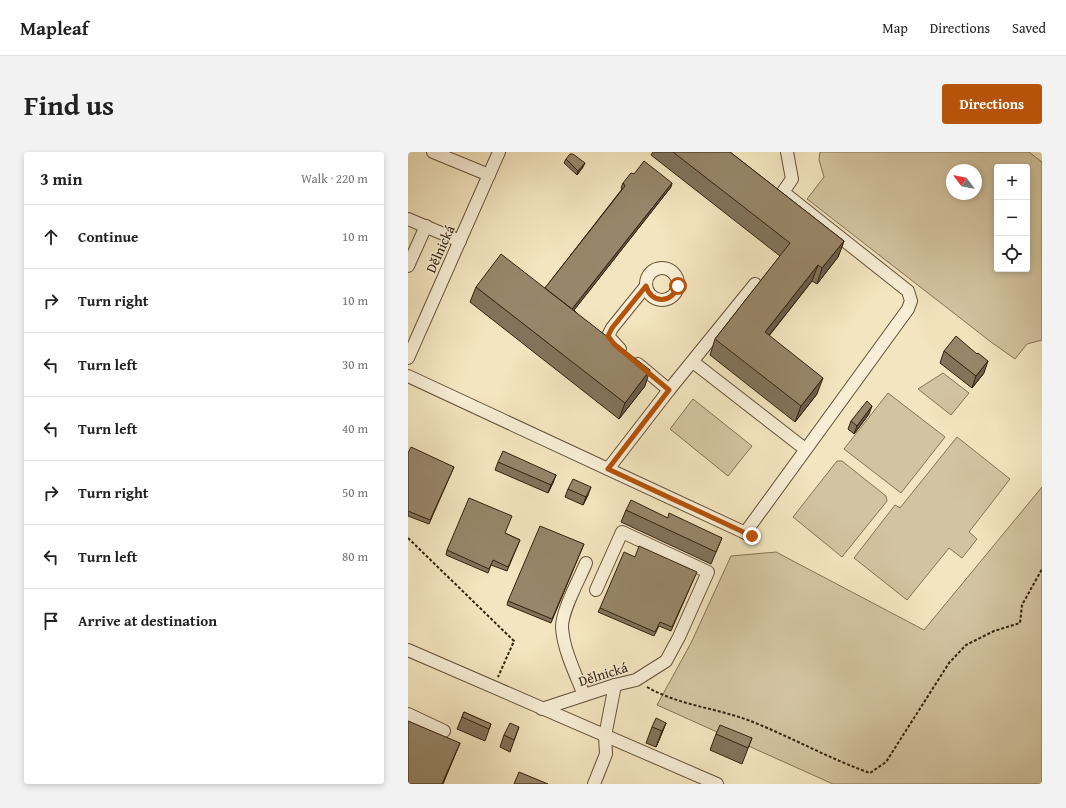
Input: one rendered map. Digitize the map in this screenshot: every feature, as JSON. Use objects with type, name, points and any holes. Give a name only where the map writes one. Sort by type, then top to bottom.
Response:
[{"type":"street","points":[[433,152],[489,175]]},
{"type":"street","name":"Dělnická","points":[[408,358],[499,152]]},
{"type":"street","points":[[408,376],[748,534],[805,449],[908,309],[911,301],[908,291],[783,192],[792,179],[787,152]]},
{"type":"street","points":[[408,219],[460,240]]},
{"type":"street","points":[[408,266],[426,226]]},
{"type":"street","points":[[608,469],[669,390],[755,284]]},
{"type":"street","points":[[646,286],[612,328],[608,336],[614,344],[669,390]]},
{"type":"street","points":[[693,362],[805,449]]},
{"type":"street","name":"Dělnická","points":[[542,709],[615,685],[636,680],[666,660],[680,637],[708,572],[622,532],[596,590]]},
{"type":"street","points":[[584,695],[568,655],[562,627],[566,610],[586,563]]},
{"type":"street","points":[[408,650],[717,784]]},
{"type":"street","points":[[594,784],[606,754],[604,736],[615,685]]},
{"type":"street","points":[[408,714],[444,731]]},
{"type":"path","points":[[408,538],[514,641],[493,688]]},
{"type":"path","points":[[636,680],[675,700],[752,722],[844,764],[870,773],[886,762],[949,663],[966,645],[994,631],[1020,623],[1022,605],[1042,569]]},
{"type":"shaded area","points":[[820,152],[1029,152],[1042,162],[1042,340],[1027,344],[1015,359],[991,342],[807,199],[824,177],[819,160]]},
{"type":"shaded area","points":[[943,373],[969,393],[951,415],[918,389]]},
{"type":"shaded area","points":[[888,393],[945,437],[901,493],[844,449]]},
{"type":"shaded area","points":[[693,399],[752,446],[728,476],[670,429]]},
{"type":"shaded area","points":[[957,437],[1010,479],[969,532],[977,539],[962,558],[949,548],[907,600],[854,558],[895,505],[900,508]]},
{"type":"shaded area","points":[[837,461],[842,461],[886,496],[887,501],[842,557],[793,517]]},
{"type":"shaded area","points":[[1042,487],[1042,784],[833,784],[657,705],[691,643],[731,556],[776,552],[924,630]]},
{"type":"building","points":[[673,152],[730,152],[844,241],[822,268],[818,265],[765,332],[823,378],[801,406],[715,339],[790,243]]},
{"type":"building","points":[[570,154],[573,154],[585,163],[578,171],[566,159]]},
{"type":"building","points":[[644,161],[672,183],[572,309],[545,288],[625,186],[623,183],[631,173],[634,174]]},
{"type":"building","points":[[501,254],[650,370],[625,403],[476,287]]},
{"type":"building","points":[[956,336],[977,354],[978,353],[988,361],[976,376],[944,351]]},
{"type":"building","points":[[867,401],[872,406],[857,426],[851,421]]},
{"type":"building","points":[[411,447],[454,467],[430,520],[408,511],[408,453]]},
{"type":"building","points":[[503,451],[556,475],[551,485],[498,462]]},
{"type":"building","points":[[573,479],[591,487],[586,497],[568,489]]},
{"type":"building","points":[[469,498],[512,516],[505,533],[520,540],[508,567],[493,560],[489,569],[447,550]]},
{"type":"building","points":[[631,500],[668,518],[669,513],[722,538],[716,552],[626,510]]},
{"type":"building","points":[[540,526],[584,544],[552,619],[508,601]]},
{"type":"building","points":[[639,546],[697,572],[672,627],[660,622],[655,632],[600,608],[624,552],[635,557]]},
{"type":"building","points":[[464,712],[491,724],[489,729],[462,717]]},
{"type":"building","points":[[656,718],[666,723],[662,731],[652,727]]},
{"type":"building","points":[[408,721],[460,743],[442,784],[408,784]]},
{"type":"building","points":[[510,723],[519,727],[514,740],[504,735]]},
{"type":"building","points":[[720,725],[752,738],[748,748],[716,734]]},
{"type":"building","points":[[519,772],[548,784],[514,784]]},
{"type":"route","points":[[678,286],[673,295],[664,300],[659,300],[650,295],[646,286],[612,328],[608,336],[614,344],[669,390],[624,446],[608,469],[752,536]]}]
